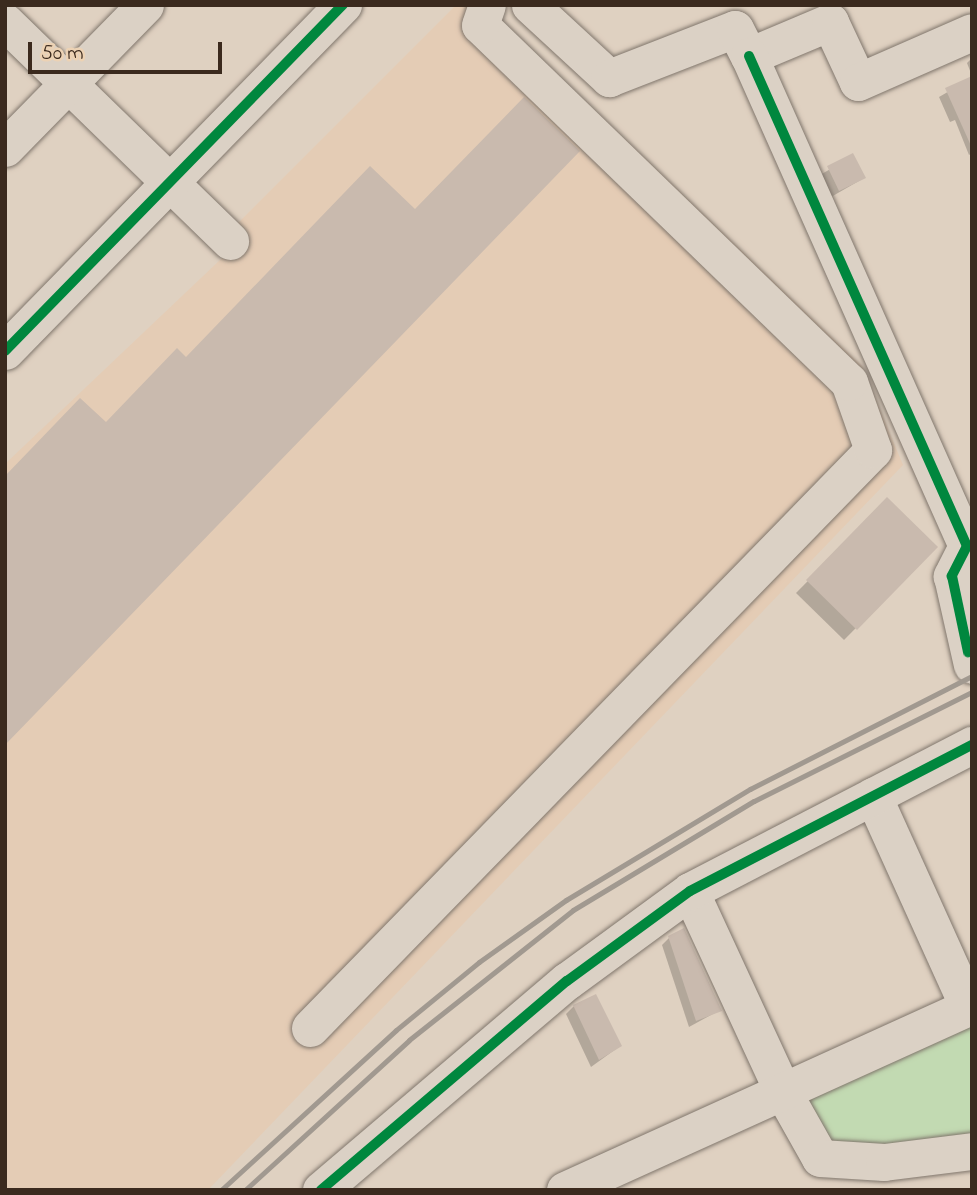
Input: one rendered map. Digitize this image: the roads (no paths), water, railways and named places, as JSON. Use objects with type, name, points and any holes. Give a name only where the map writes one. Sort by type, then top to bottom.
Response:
[{"type":"street","points":[[5,148],[145,5]]},
{"type":"street","points":[[5,351],[172,185],[343,5]]},
{"type":"street","points":[[310,1028],[873,450],[849,382],[480,25],[487,5]]},
{"type":"street","points":[[530,5],[609,78],[736,30],[826,14],[858,82],[972,32]]},
{"type":"street","points":[[5,22],[229,241]]},
{"type":"street","points":[[736,30],[967,546],[952,576],[970,659]]},
{"type":"street","points":[[321,1190],[567,981],[690,891],[972,745]]},
{"type":"street","points":[[565,1190],[784,1094],[970,1005],[873,796]]},
{"type":"street","points":[[690,891],[784,1094],[820,1158],[874,1176],[972,1151]]},
{"type":"railway","points":[[221,1190],[396,1030],[479,962],[566,900],[750,789],[972,676]]},
{"type":"railway","points":[[245,1190],[409,1040],[573,910],[754,801],[972,692]]}]
